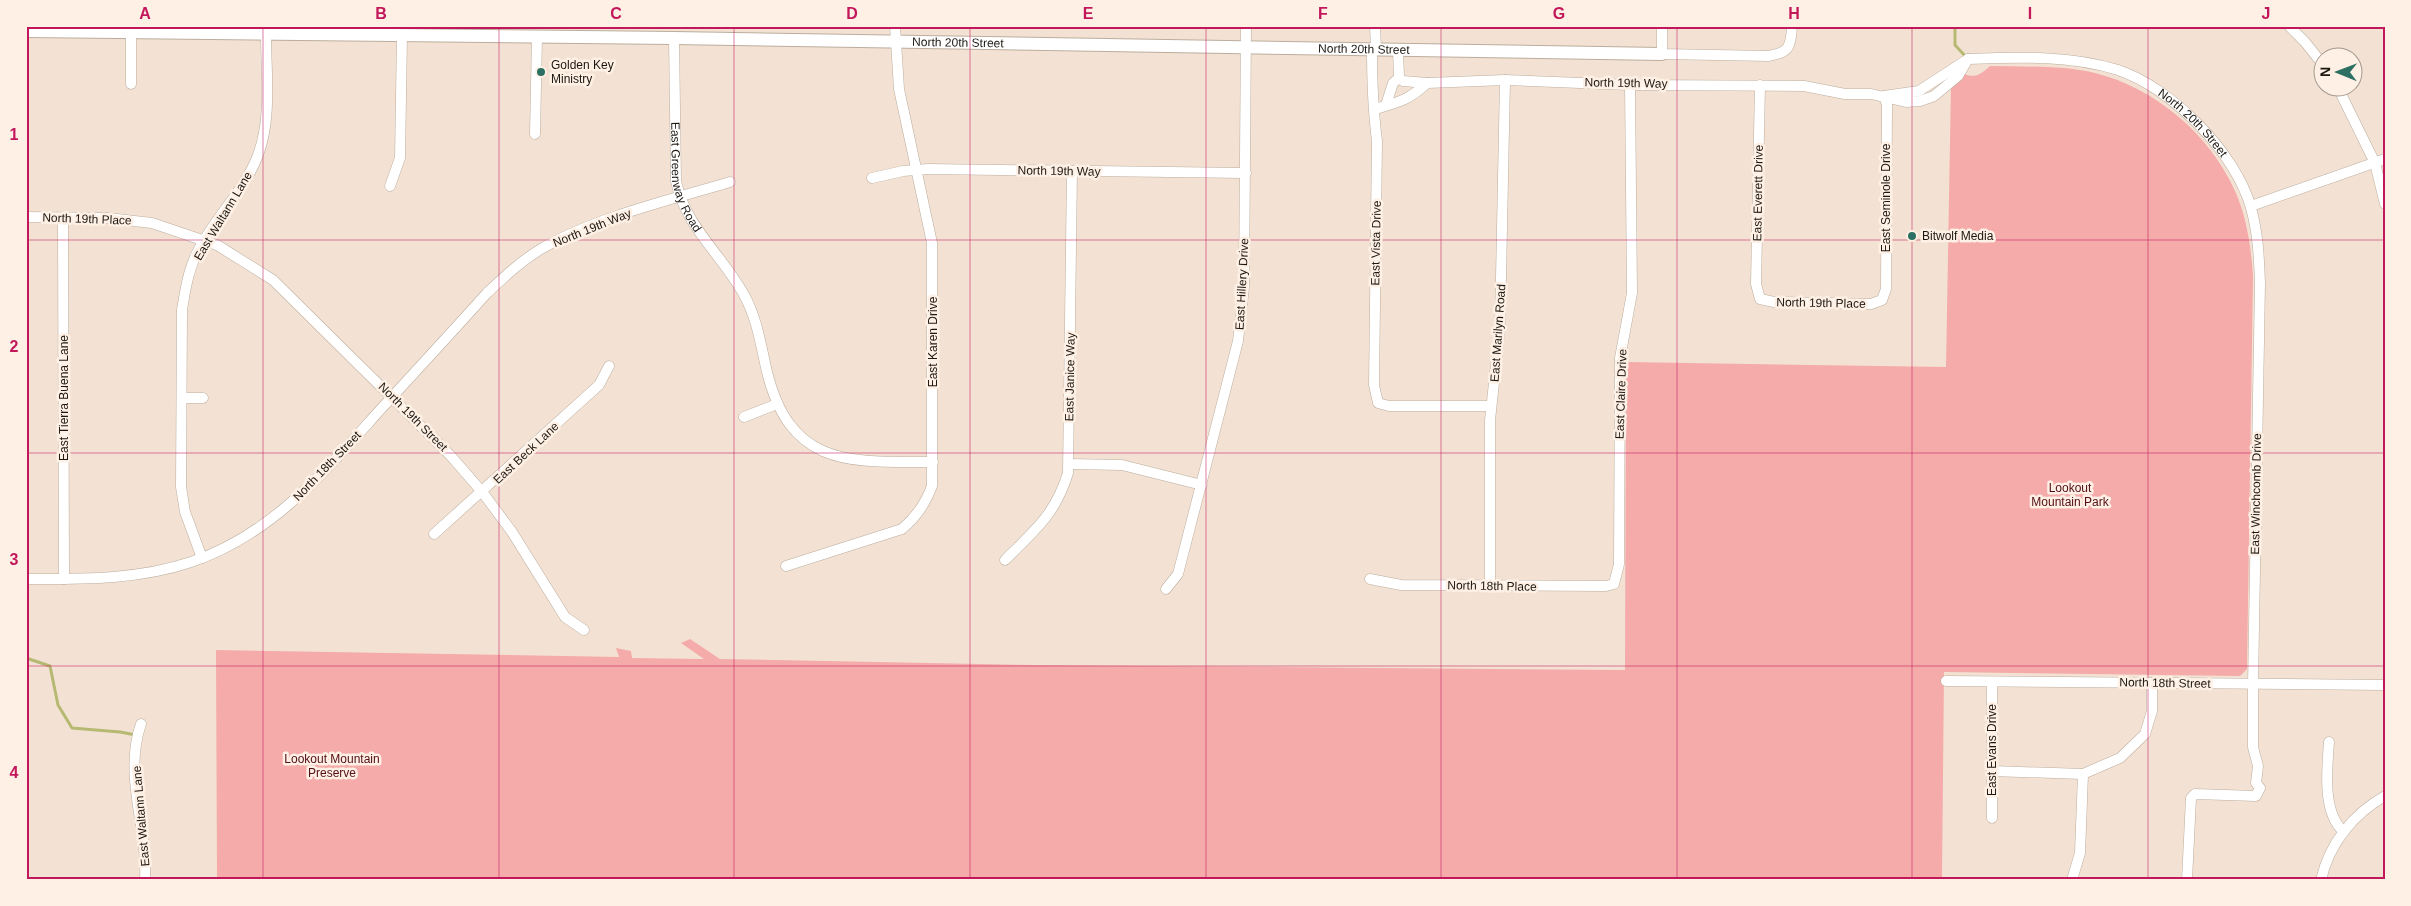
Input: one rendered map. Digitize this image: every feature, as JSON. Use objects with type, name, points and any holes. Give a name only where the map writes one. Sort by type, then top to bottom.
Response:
[{"type":"street","name":"East Karen Drive","points":[[786,566],[902,529],[926,504],[932,486],[932,252],[899,88],[895,26]]},
{"type":"street","name":"East Hillery Drive","points":[[1166,590],[1178,574],[1240,329],[1244,287],[1246,26]]},
{"type":"street","name":"East Vista Drive","points":[[1375,26],[1372,84],[1375,109],[1377,171],[1374,385],[1378,403],[1389,406],[1491,406]]},
{"type":"street","points":[[1662,26],[1662,54]]},
{"type":"street","name":"North 20th Street","points":[[26,31],[91,29],[130,32],[537,37],[674,32],[896,42],[1768,56],[1786,51],[1791,44],[1792,26]]},
{"type":"street","points":[[2289,26],[2314,53]]},
{"type":"street","points":[[130,32],[131,84]]},
{"type":"street","name":"East Greenway Road","points":[[674,32],[676,181],[679,198],[692,222],[743,292],[752,311],[777,404]]},
{"type":"street","name":"East Waltann Lane","points":[[202,558],[185,512],[182,487],[182,310],[186,283],[196,255],[243,183],[258,154],[265,120],[266,34]]},
{"type":"street","points":[[390,186],[400,158],[402,35]]},
{"type":"street","points":[[535,134],[537,37]]},
{"type":"street","points":[[1386,106],[1391,88],[1399,78],[1398,49]]},
{"type":"street","name":"North 20th Street","points":[[1968,59],[2053,59],[2080,61],[2120,71],[2175,101],[2198,123],[2222,150],[2239,178],[2251,206]]},
{"type":"street","name":"North 19th Way","points":[[1427,83],[1505,80],[1630,85],[1804,86],[1845,94],[1884,96],[1906,102],[1920,101],[1934,96],[1958,76],[1968,59]]},
{"type":"street","points":[[1399,78],[1404,81],[1427,83]]},
{"type":"street","name":"East Marilyn Road","points":[[1490,586],[1491,406],[1500,327],[1505,80]]},
{"type":"street","points":[[1375,109],[1414,96],[1427,83]]},
{"type":"street","points":[[1372,84],[1391,88]]},
{"type":"street","name":"East Claire Drive","points":[[1614,584],[1619,564],[1620,358],[1632,293],[1630,85]]},
{"type":"street","name":"East Everett Drive","points":[[1760,85],[1756,284],[1760,300]]},
{"type":"street","name":"East Seminole Drive","points":[[1882,300],[1886,289],[1887,105],[1884,96]]},
{"type":"street","points":[[2344,98],[2380,161],[2385,204]]},
{"type":"street","points":[[2251,206],[2380,161]]},
{"type":"street","name":"North 19th Way","points":[[872,178],[916,170],[1246,173]]},
{"type":"street","name":"East Janice Way","points":[[1005,560],[1047,519],[1059,501],[1069,464],[1072,172]]},
{"type":"street","name":"North 19th Way","points":[[392,396],[487,292],[540,250],[571,234],[627,213],[730,182]]},
{"type":"street","name":"East Winchcomb Drive","points":[[2187,880],[2189,804],[2191,798],[2195,794],[2245,794],[2256,796],[2260,788],[2256,782],[2258,766],[2253,746],[2253,685],[2260,283],[2259,244],[2251,206]]},
{"type":"street","name":"North 19th Place","points":[[26,216],[137,221],[165,227],[205,240]]},
{"type":"street","name":"East Tierra Buena Lane","points":[[63,218],[64,579]]},
{"type":"street","name":"North 19th Street","points":[[205,240],[236,256],[273,280],[450,455],[483,493],[530,558],[565,616],[584,630]]},
{"type":"street","name":"North 19th Place","points":[[1760,300],[1871,304],[1882,300]]},
{"type":"street","name":"East Beck Lane","points":[[434,534],[483,493],[600,385],[609,366]]},
{"type":"street","name":"North 18th Street","points":[[26,579],[131,575],[176,566],[202,558],[263,526],[290,506],[313,484],[392,396]]},
{"type":"street","points":[[182,398],[203,398]]},
{"type":"street","points":[[744,417],[777,404],[790,426],[803,439],[831,455],[866,461],[933,462]]},
{"type":"street","points":[[1069,464],[1122,465],[1202,485]]},
{"type":"street","name":"North 18th Place","points":[[1370,579],[1401,585],[1606,586],[1614,584]]},
{"type":"street","name":"North 18th Street","points":[[1946,681],[2385,685]]},
{"type":"street","name":"East Evans Drive","points":[[1992,682],[1992,818]]},
{"type":"street","points":[[1992,771],[2083,774],[2120,758],[2145,734],[2152,711],[2152,682]]},
{"type":"street","name":"East Waltann Lane","points":[[141,724],[136,748],[136,792],[145,880]]},
{"type":"street","points":[[2329,742],[2329,810],[2336,824],[2344,832]]},
{"type":"street","points":[[2072,880],[2080,853],[2083,774]]},
{"type":"street","points":[[2321,880],[2334,848],[2344,832],[2356,817],[2385,796]]},
{"type":"green space","points":[[1990,66],[2082,70],[2118,80],[2139,90],[2160,102],[2196,133],[2224,170],[2235,191],[2248,233],[2253,276],[2247,669],[2240,676],[1944,672],[1942,880],[217,880],[216,650],[619,657],[616,648],[631,651],[632,658],[704,659],[681,643],[690,639],[720,659],[1034,665],[1625,670],[1626,362],[1946,367],[1951,84],[1962,73],[1974,76]]},
{"type":"waterway","points":[[1955,26],[1955,45],[1967,58]]},
{"type":"waterway","points":[[26,658],[50,666],[58,705],[72,728],[136,735]]},
{"type":"place","name":"Golden Key Ministry","points":[[541,72]]},
{"type":"place","name":"Bitwolf Media","points":[[1912,236]]},
{"type":"park label","name":"Lookout Mountain Park","points":[[2070,495]]},
{"type":"park label","name":"Lookout Mountain Preserve","points":[[332,766]]}]
